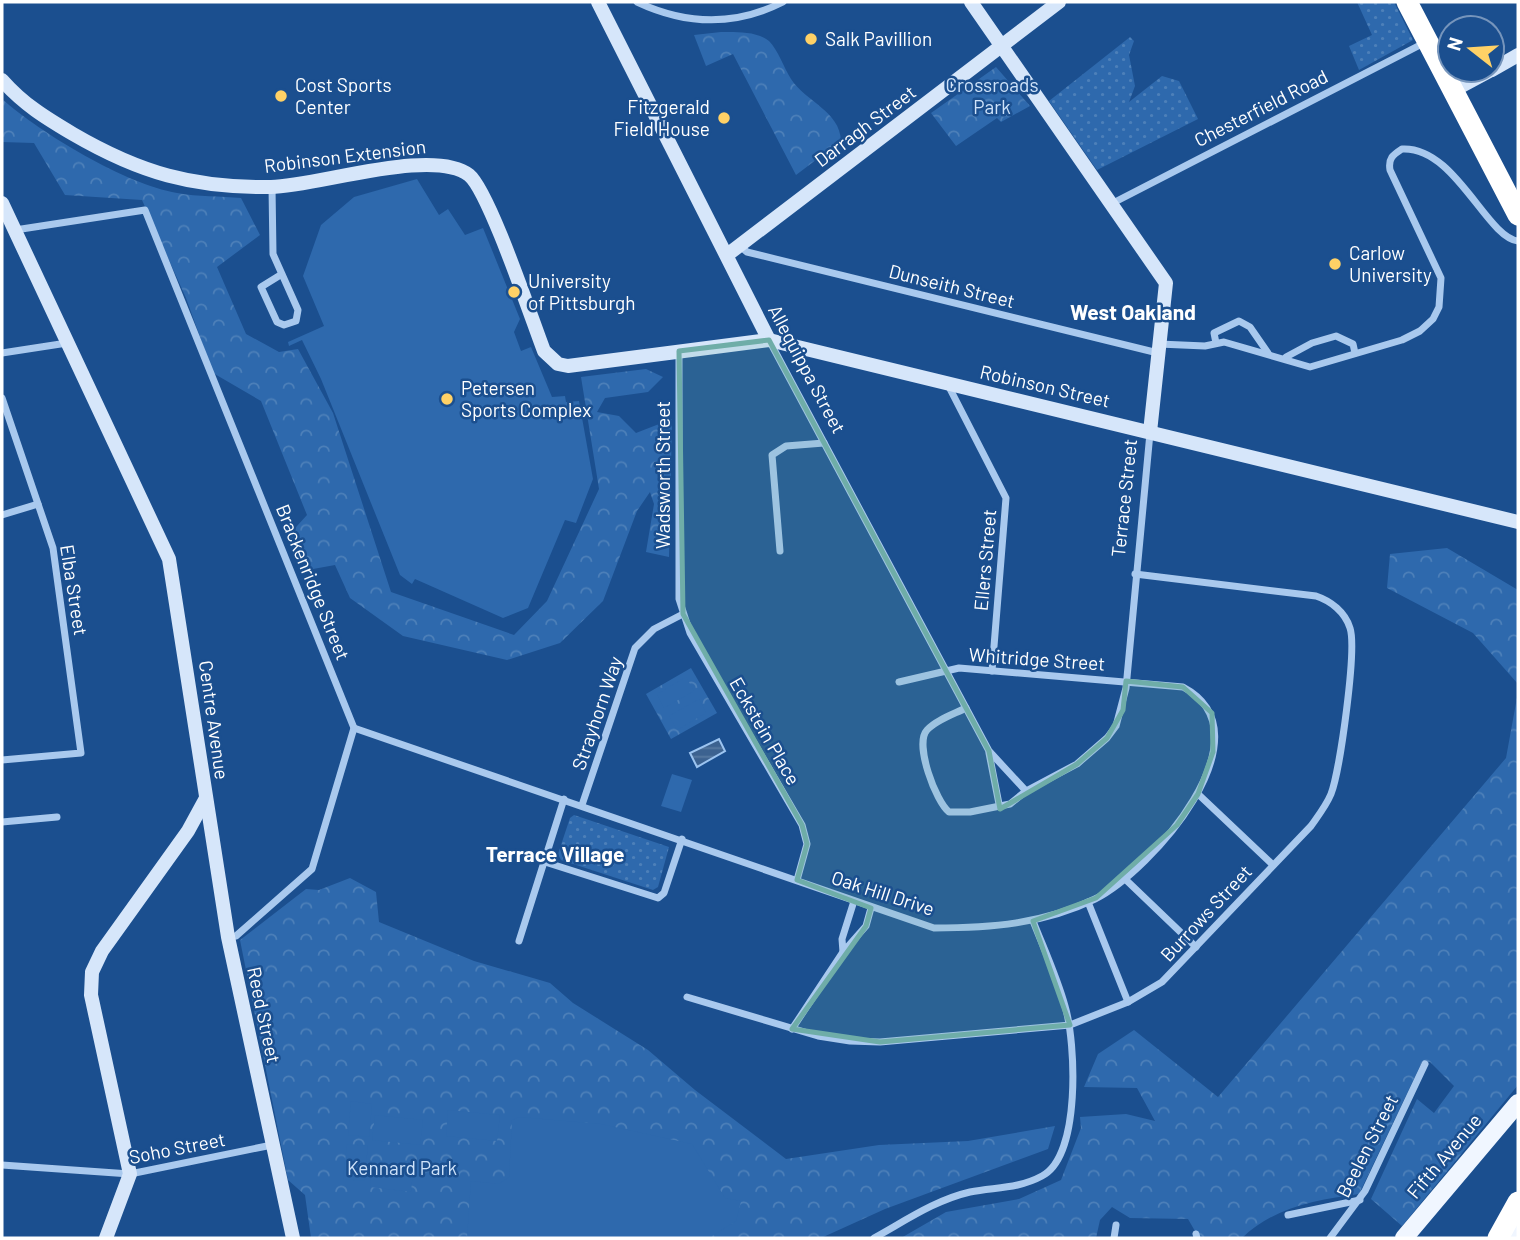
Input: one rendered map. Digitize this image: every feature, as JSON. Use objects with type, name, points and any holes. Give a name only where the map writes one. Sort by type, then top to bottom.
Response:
[{"type":"highway","points":[[1407,2],[1518,215]]},
{"type":"highway","points":[[1498,1238],[1517,1213]]},
{"type":"main road","name":"Fifth Avenue","points":[[1404,1238],[1518,1103]]},
{"type":"main road","points":[[1507,1238],[1517,1213]]},
{"type":"street","name":"Allequippa Street","points":[[598,2],[769,340],[989,751],[1026,791]]},
{"type":"street","points":[[637,2],[663,13],[716,22],[756,15],[782,2]]},
{"type":"street","name":"Terrace Street","points":[[966,708],[925,732],[922,747],[926,766],[940,802],[950,813],[1010,804],[1026,791],[1077,764],[1107,738],[1123,709],[1166,283],[971,2]]},
{"type":"street","name":"Darragh Street","points":[[727,255],[1059,2]]},
{"type":"street","name":"Chesterfield Road","points":[[1110,204],[1427,41]]},
{"type":"street","name":"Robinson Extension","points":[[2,80],[32,110],[109,154],[147,172],[196,184],[272,187],[421,164],[450,166],[469,175],[488,206],[544,351],[558,364]]},
{"type":"street","points":[[1452,91],[1465,84]]},
{"type":"street","name":"Dunseith Street","points":[[739,246],[747,252],[1159,348],[1216,343],[1286,357],[1310,367],[1412,336],[1430,324],[1439,307],[1441,291],[1438,268],[1390,170],[1389,162],[1393,155],[1402,149],[1410,148],[1446,169],[1471,193],[1495,226],[1507,237],[1518,241]]},
{"type":"street","points":[[272,187],[273,254],[282,274],[298,316],[296,321],[284,325],[277,322],[261,287],[282,274]]},
{"type":"street","name":"Centre Avenue","points":[[2,203],[169,558],[206,798],[188,831],[102,951],[92,972],[91,995],[130,1174]]},
{"type":"street","name":"Brackenridge Street","points":[[15,230],[145,209],[354,728]]},
{"type":"street","points":[[733,344],[750,329],[752,307]]},
{"type":"street","points":[[1216,343],[1214,333],[1239,321],[1250,327],[1268,353]]},
{"type":"street","points":[[1286,357],[1312,343],[1336,336],[1353,345],[1355,353]]},
{"type":"street","name":"Robinson Street","points":[[558,364],[568,366],[769,340],[1518,522]]},
{"type":"street","points":[[2,353],[67,343]]},
{"type":"street","name":"Wadsworth Street","points":[[679,352],[679,599]]},
{"type":"street","name":"Ellers Street","points":[[947,383],[1006,498],[992,671]]},
{"type":"street","name":"Elba Street","points":[[2,398],[53,548],[81,752],[2,760]]},
{"type":"street","points":[[780,551],[772,455],[786,446],[824,443]]},
{"type":"street","points":[[2,515],[38,504]]},
{"type":"street","name":"Burrows Street","points":[[687,997],[818,1036],[880,1042],[1070,1025],[1128,1002],[1162,982],[1311,826],[1330,794],[1340,754],[1351,630],[1336,607],[1316,596],[1135,574]]},
{"type":"street","name":"Eckstein Place","points":[[679,599],[690,633],[802,825],[807,844],[797,880]]},
{"type":"street","name":"Strayhorn Way","points":[[582,805],[635,648],[654,629],[682,614]]},
{"type":"street","name":"Whitridge Street","points":[[899,682],[959,668],[1126,681]]},
{"type":"street","name":"Oak Hill Drive","points":[[354,728],[682,839],[871,908],[934,928],[978,928],[1033,921],[1087,902],[1124,878],[1177,825],[1198,794],[1215,739],[1215,724],[1206,703],[1183,687],[1126,681]]},
{"type":"street","points":[[228,937],[236,936],[312,869],[354,728]]},
{"type":"street","name":"Allequippa Street","points":[[989,751],[999,804]]},
{"type":"street","points":[[1198,794],[1273,865]]},
{"type":"street","name":"Reed Street","points":[[206,798],[228,937],[293,1238]]},
{"type":"street","points":[[519,941],[564,799]]},
{"type":"street","points":[[2,822],[57,817]]},
{"type":"street","points":[[545,862],[658,898],[664,893],[682,839]]},
{"type":"street","points":[[1124,878],[1196,947]]},
{"type":"street","points":[[843,952],[842,939],[854,901]]},
{"type":"street","points":[[1087,902],[1128,1002]]},
{"type":"street","points":[[792,1029],[843,952],[866,926],[871,908]]},
{"type":"street","points":[[874,1238],[947,1199],[972,1192],[1016,1188],[1045,1175],[1060,1158],[1068,1136],[1072,1054],[1070,1025],[1033,921]]},
{"type":"street","name":"Beelen Street","points":[[1329,1238],[1360,1200],[1425,1064]]},
{"type":"street","name":"Soho Street","points":[[2,1165],[130,1174],[273,1145]]},
{"type":"street","points":[[106,1238],[130,1174]]},
{"type":"street","points":[[1288,1215],[1360,1200]]},
{"type":"street","points":[[1114,1238],[1116,1225]]},
{"type":"highlighted area","points":[[769,340],[989,751],[1000,809],[1077,764],[1107,738],[1123,710],[1126,681],[1183,687],[1212,713],[1213,752],[1198,794],[1177,825],[1096,898],[1033,921],[1070,1025],[880,1042],[792,1029],[866,926],[871,908],[797,880],[807,844],[802,825],[683,614],[679,351]]},
{"type":"green space","points":[[1357,2],[1394,2],[1413,40],[1359,70],[1349,46],[1372,35]]},
{"type":"green space","points":[[721,32],[752,34],[769,41],[797,87],[835,122],[841,141],[796,175],[733,54],[706,66],[694,35]]},
{"type":"green space","points":[[1130,37],[1134,41],[1129,55],[1135,86],[1129,102],[1162,76],[1179,81],[1198,119],[1097,170],[1049,101]]},
{"type":"green space","name":"Crossroads Park","points":[[996,67],[1030,106],[1001,122],[997,118],[956,146],[931,113]]},
{"type":"green space","points":[[2,99],[61,142],[133,179],[177,193],[241,198],[260,235],[217,267],[246,334],[279,352],[298,349],[333,413],[391,592],[514,635],[547,601],[599,489],[581,377],[646,369],[663,377],[648,392],[605,398],[597,412],[619,416],[636,433],[672,419],[669,557],[646,552],[654,504],[650,492],[637,511],[603,601],[560,643],[507,660],[403,636],[350,598],[335,565],[302,571],[287,537],[307,515],[261,401],[213,373],[186,298],[142,200],[65,195],[34,143],[2,142]]},
{"type":"green space","name":"Petersen Sports Complex","points":[[417,179],[439,215],[448,209],[465,235],[483,228],[520,319],[514,332],[521,351],[531,347],[552,397],[565,396],[566,402],[579,401],[593,479],[576,523],[565,520],[528,608],[503,618],[415,579],[412,584],[400,575],[321,379],[302,340],[289,346],[288,342],[324,326],[303,276],[321,225],[354,197]]},
{"type":"green space","points":[[1447,548],[1518,590],[1518,684],[1473,633],[1387,588],[1390,554]]},
{"type":"green space","points":[[691,668],[717,713],[671,739],[646,694]]},
{"type":"green space","points":[[686,677],[694,691],[664,708],[657,694]]},
{"type":"green space","points":[[1518,692],[1518,1085],[1402,1226],[1371,1199],[1417,1099],[1434,1113],[1454,1086],[1430,1062],[1422,1062],[1359,1194],[1312,1202],[1282,1212],[1254,1227],[1242,1238],[1199,1238],[1188,1219],[1130,1218],[1112,1207],[1100,1220],[1096,1238],[901,1238],[946,1212],[1019,1199],[1061,1180],[1081,1128],[1080,1117],[1126,1114],[1155,1121],[1137,1088],[1084,1087],[1098,1054],[1134,1030],[1218,1097],[1506,758]]},
{"type":"green space","points":[[699,699],[706,713],[677,730],[669,716]]},
{"type":"green space","points":[[672,774],[692,780],[681,812],[661,806]]},
{"type":"green space","points":[[574,815],[669,847],[658,887],[653,890],[561,860],[558,854],[570,818]]},
{"type":"green space","name":"Kennard Park","points":[[350,878],[376,892],[379,922],[474,961],[550,983],[573,1003],[648,1050],[695,1090],[786,1159],[879,1145],[968,1141],[1055,1126],[1048,1149],[885,1209],[821,1238],[311,1238],[305,1195],[288,1180],[240,940],[306,889],[319,890]]},
{"type":"green space","points":[[351,1101],[372,1104],[369,1137],[348,1135]]},
{"type":"green space","points":[[448,1110],[500,1115],[497,1141],[446,1136]]},
{"type":"green space","points":[[375,1115],[423,1120],[420,1145],[372,1140]]},
{"type":"green space","points":[[519,1117],[601,1124],[692,1144],[725,1198],[741,1201],[736,1221],[709,1238],[467,1238],[471,1181],[499,1184],[509,1177],[512,1120]]},
{"type":"green space","points":[[347,1144],[368,1146],[364,1181],[343,1179]]},
{"type":"green space","points":[[372,1167],[413,1171],[411,1192],[370,1187]]},
{"type":"shaded area","points":[[719,739],[725,751],[697,767],[690,753]]},
{"type":"place","name":"Salk Pavillion","points":[[811,39]]},
{"type":"place","name":"Cost Sports Center","points":[[281,96]]},
{"type":"place","name":"Fitzgerald Field House","points":[[724,118]]},
{"type":"place","name":"Carlow University","points":[[1335,264]]},
{"type":"place","name":"University of Pittsburgh","points":[[514,292]]},
{"type":"place","name":"Petersen Sports Complex","points":[[447,399]]},
{"type":"district","name":"West Oakland","points":[[1133,313]]},
{"type":"district","name":"Terrace Village","points":[[555,855]]}]
